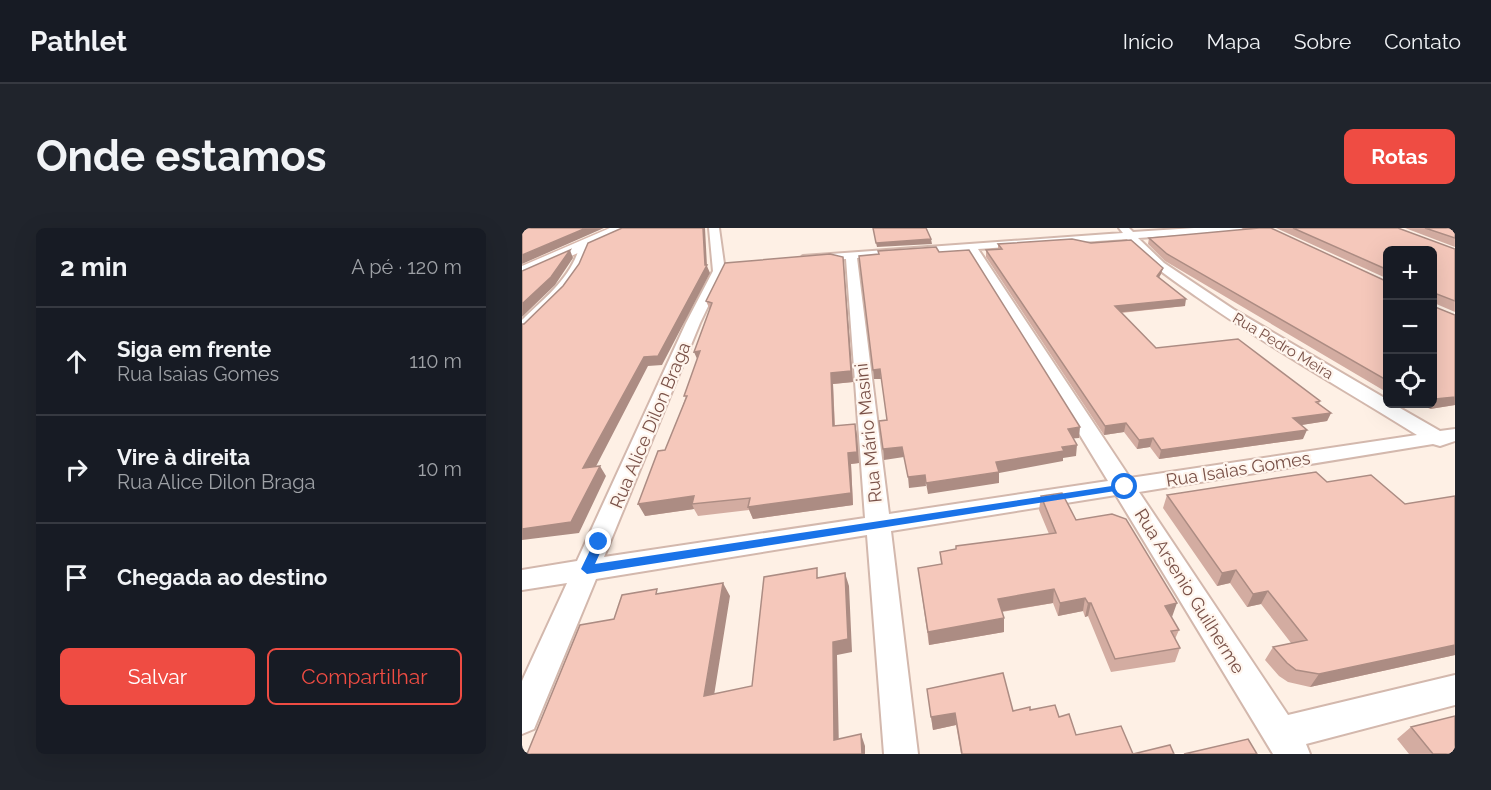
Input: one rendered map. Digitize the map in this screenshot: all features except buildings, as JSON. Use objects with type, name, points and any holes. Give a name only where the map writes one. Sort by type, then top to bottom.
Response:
[{"type":"street","points":[[522,273],[622,228]]},
{"type":"street","points":[[714,228],[719,228]]},
{"type":"street","name":"Rua Alice Dilon Braga","points":[[522,718],[693,323],[724,264],[714,228]]},
{"type":"street","points":[[796,259],[971,247],[1126,231],[1238,228]]},
{"type":"street","name":"Rua Pedro Meira","points":[[1126,231],[1160,265],[1227,312],[1449,440]]},
{"type":"street","points":[[522,328],[575,271],[584,255],[585,245]]},
{"type":"street","name":"Rua Arsenio Guilherme","points":[[971,247],[1286,744]]},
{"type":"street","name":"Rua Mário Masini","points":[[851,255],[901,754]]},
{"type":"street","name":"Rua Isaias Gomes","points":[[522,580],[1125,487],[1449,440]]},
{"type":"street","points":[[1286,744],[1455,690]]},
{"type":"route","points":[[599,542],[587,569],[1125,487]]}]
